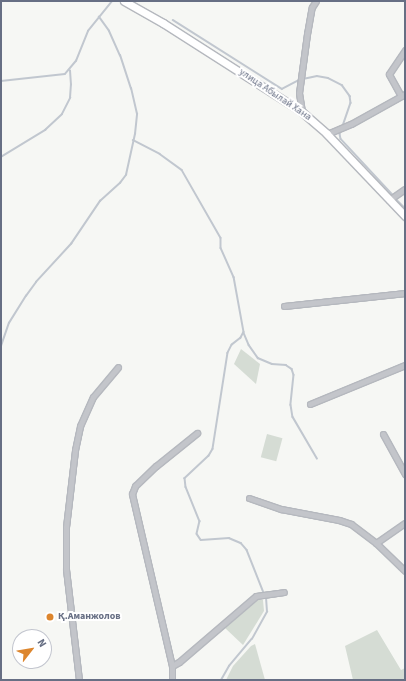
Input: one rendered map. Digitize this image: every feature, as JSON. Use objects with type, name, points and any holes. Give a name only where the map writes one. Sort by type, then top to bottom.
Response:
[{"type":"main road","name":"улица Абылай Хана","points":[[125,1],[163,23],[302,112],[327,134],[405,216]]},
{"type":"street","points":[[302,112],[300,85],[312,7],[316,1]]},
{"type":"street","points":[[327,134],[351,124],[403,95],[389,74],[405,50]]},
{"type":"street","points":[[389,200],[405,189]]},
{"type":"street","points":[[284,306],[405,293]]},
{"type":"street","points":[[310,404],[405,365]]},
{"type":"street","points":[[79,680],[66,569],[66,527],[75,450],[80,426],[93,397],[118,367]]},
{"type":"street","points":[[172,680],[172,666],[132,494],[135,486],[156,466],[197,434]]},
{"type":"street","points":[[383,434],[405,474]]},
{"type":"street","points":[[249,498],[281,509],[339,520],[351,524],[376,544],[405,571]]},
{"type":"street","points":[[376,544],[405,523]]},
{"type":"street","points":[[172,666],[179,662],[256,596],[284,592]]},
{"type":"shaded area","points":[[241,349],[260,364],[256,384],[234,364]]},
{"type":"shaded area","points":[[267,434],[282,438],[276,461],[261,457]]},
{"type":"shaded area","points":[[258,600],[263,600],[264,611],[243,645],[225,628]]},
{"type":"shaded area","points":[[377,630],[401,670],[405,668],[405,680],[353,680],[345,646]]},
{"type":"shaded area","points":[[255,644],[265,680],[226,680],[233,666],[251,646]]},
{"type":"waterway","points":[[1,81],[65,74],[76,61],[88,31],[112,1]]},
{"type":"waterway","points":[[1,346],[9,323],[36,282],[71,244],[100,201],[120,183],[126,175],[135,134],[137,114],[131,89],[120,56],[109,31],[99,17]]},
{"type":"waterway","points":[[173,20],[282,89],[299,80]]},
{"type":"waterway","points":[[1,157],[45,130],[62,114],[70,98],[70,71]]},
{"type":"waterway","points":[[303,79],[317,76],[328,78],[342,85],[350,96],[351,103],[343,126]]},
{"type":"waterway","points":[[342,129],[340,134],[341,139],[393,195]]},
{"type":"waterway","points":[[133,140],[160,154],[182,170],[221,238],[221,248],[234,277],[244,332],[241,338],[232,345],[228,353],[213,449],[209,456],[185,478],[186,487],[200,521],[197,534],[201,540],[229,538],[241,543],[247,550],[264,593]]},
{"type":"waterway","points":[[395,198],[405,208]]},
{"type":"waterway","points":[[244,333],[249,345],[258,358],[272,364],[286,365],[292,369],[294,375],[291,405],[293,417],[317,458]]},
{"type":"waterway","points":[[221,680],[229,666],[252,639],[267,612],[266,597]]},
{"type":"place","name":"Қ.Аманжолов","points":[[50,617]]}]
